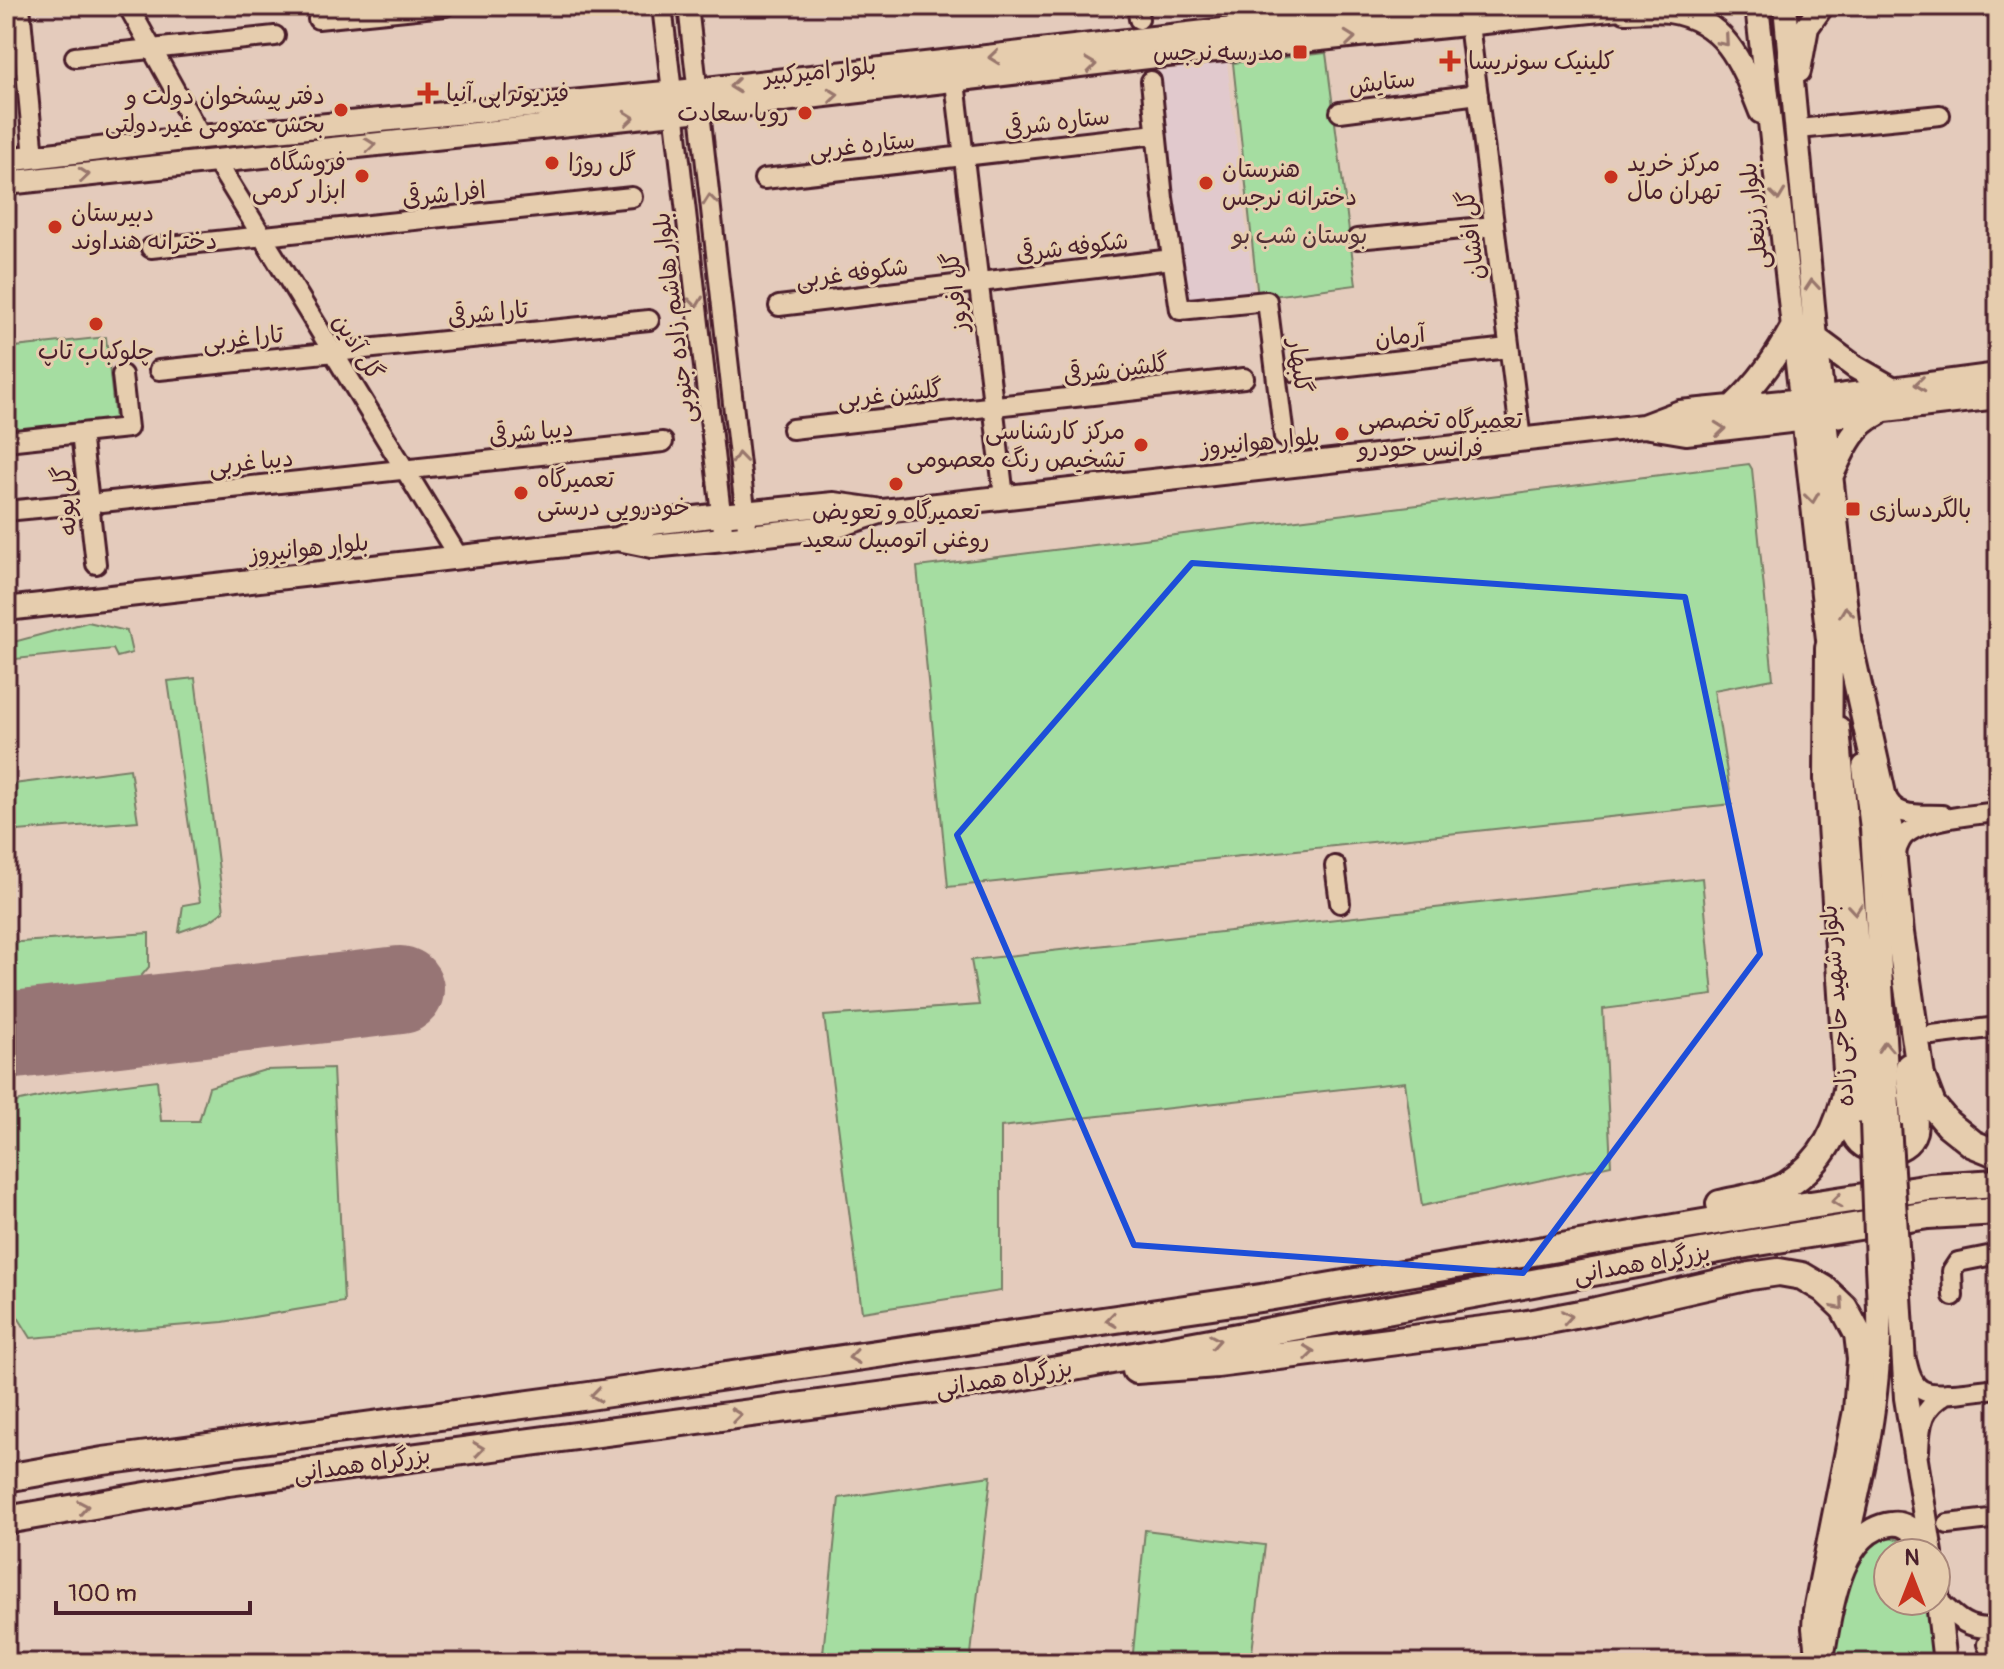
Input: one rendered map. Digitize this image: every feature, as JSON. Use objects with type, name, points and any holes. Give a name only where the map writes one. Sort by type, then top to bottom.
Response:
[{"type":"highway","points":[[1840,649],[1880,781],[1890,830],[1900,933],[1913,1131],[1906,1142],[1884,1150],[1862,1144],[1856,1136],[1848,1086],[1828,779],[1840,649]]},
{"type":"highway","points":[[1900,933],[1921,1076],[1932,1105],[1948,1124],[1973,1144],[1998,1154]]},
{"type":"highway","points":[[1267,1297],[1458,1253],[1709,1207],[1785,1186],[1813,1162],[1830,1142],[1841,1118],[1848,1086]]},
{"type":"highway","name":"بزرگراه همدانی","points":[[6,1478],[103,1461],[566,1399],[1267,1297],[1930,1187],[1998,1183]]},
{"type":"highway","name":"بزرگراه همدانی","points":[[6,1520],[228,1482],[1008,1379],[1752,1243],[1928,1215],[1998,1211]]},
{"type":"highway","points":[[1008,1379],[1217,1364],[1479,1330],[1596,1311],[1750,1276],[1779,1272],[1802,1276],[1824,1289],[1844,1308],[1858,1334],[1861,1359],[1857,1411],[1817,1611],[1820,1663]]},
{"type":"main road","name":"بلوار امیرکبیر","points":[[6,183],[216,161],[1433,6]]},
{"type":"main road","name":"بلوار امیرکبیر","points":[[698,100],[955,82],[1148,57],[1639,6]]},
{"type":"main road","name":"بلوار زینعلی","points":[[1757,6],[1793,326],[1813,409]]},
{"type":"main road","name":"بلوار زینعلی","points":[[1785,6],[1816,338],[1813,409]]},
{"type":"main road","points":[[1799,137],[1799,64],[1807,27],[1822,6]]},
{"type":"main road","points":[[1600,10],[1669,11],[1700,21],[1724,37],[1738,59],[1771,136]]},
{"type":"main road","name":"بلوار امیرکبیر","points":[[6,160],[201,137],[673,103]]},
{"type":"main road","points":[[1733,406],[1756,385],[1793,326]]},
{"type":"main road","points":[[1816,338],[1855,367],[1890,387]]},
{"type":"main road","name":"بلوار هوانیروز","points":[[1643,426],[1686,433],[1813,409],[1890,387],[1998,375]]},
{"type":"main road","name":"بلوار هوانیروز","points":[[618,539],[652,546],[837,526],[883,511],[1643,426],[1680,412],[1733,406],[1887,410],[1998,397]]},
{"type":"main road","name":"بلوار شهید حاجی زاده","points":[[1813,409],[1831,478],[1846,795],[1881,1123],[1888,1263],[1904,1349],[1906,1398],[1927,1537]]},
{"type":"main road","name":"بلوار شهید حاجی زاده","points":[[1813,409],[1840,649]]},
{"type":"main road","points":[[1831,478],[1846,445],[1863,421],[1887,410]]},
{"type":"main road","name":"بلوار هوانیروز","points":[[6,609],[618,539],[652,523],[721,515],[834,504],[883,511]]},
{"type":"main road","name":"بلوار شهید حاجی زاده","points":[[1836,1586],[1854,1512],[1875,1394],[1888,1263]]},
{"type":"main road","points":[[1820,1663],[1836,1586],[1857,1546],[1868,1534],[1892,1523],[1904,1525],[1918,1537]]},
{"type":"main road","points":[[1940,1617],[1945,1663]]},
{"type":"street","points":[[20,6],[34,157]]},
{"type":"street","points":[[128,6],[201,137]]},
{"type":"street","points":[[318,19],[445,6]]},
{"type":"street","name":"بلوار هاشم زاده جنوبی","points":[[662,6],[724,539]]},
{"type":"street","name":"بلوار هاشم زاده جنوبی","points":[[688,6],[748,536]]},
{"type":"street","name":"گل افشان","points":[[1469,24],[1521,440]]},
{"type":"street","points":[[75,57],[275,36]]},
{"type":"street","points":[[1151,81],[1172,259]]},
{"type":"street","name":"گل افروز","points":[[955,82],[1004,497]]},
{"type":"street","name":"ستایش","points":[[1340,112],[1478,94]]},
{"type":"street","points":[[1799,137],[1940,115]]},
{"type":"street","name":"ستاره شرقی","points":[[964,158],[1156,134]]},
{"type":"street","name":"ستاره غربی","points":[[764,179],[964,158]]},
{"type":"street","name":"گل آذین","points":[[216,161],[459,558]]},
{"type":"street","name":"افرا شرقی","points":[[151,248],[632,197]]},
{"type":"street","points":[[1357,239],[1494,226]]},
{"type":"street","name":"شکوفه شرقی","points":[[978,282],[1172,259]]},
{"type":"street","name":"گلبهار","points":[[1172,259],[1180,310],[1267,301],[1284,437]]},
{"type":"street","name":"شکوفه غربی","points":[[779,306],[978,282]]},
{"type":"street","name":"تارا شرقی","points":[[333,353],[649,320]]},
{"type":"street","name":"آرمان","points":[[1296,372],[1508,348]]},
{"type":"street","name":"تارا غربی","points":[[159,370],[333,353]]},
{"type":"street","name":"گل پونه","points":[[6,441],[128,428],[122,375]]},
{"type":"street","name":"گلشن شرقی","points":[[993,407],[1244,378]]},
{"type":"street","name":"گلشن غربی","points":[[792,429],[993,407]]},
{"type":"street","name":"گل پونه","points":[[81,433],[95,502],[96,564]]},
{"type":"street","name":"دیبا شرقی","points":[[405,470],[663,442]]},
{"type":"street","name":"دیبا غربی","points":[[6,511],[405,470]]},
{"type":"street","points":[[1880,781],[1892,808],[1902,813],[1964,816]]},
{"type":"street","points":[[1893,862],[1897,846],[1905,835],[1918,828],[1964,816],[1998,812]]},
{"type":"street","points":[[1335,866],[1340,903]]},
{"type":"street","points":[[1932,1035],[1998,1027]]},
{"type":"street","points":[[1953,1296],[1952,1271],[1958,1262],[1998,1254]]},
{"type":"street","points":[[1904,1349],[1908,1371],[1921,1390],[1947,1393],[1998,1388]]},
{"type":"street","points":[[1919,1479],[1923,1419],[1928,1406],[1947,1393]]},
{"type":"street","points":[[1948,1524],[1998,1518]]},
{"type":"street","points":[[1952,1608],[1968,1625],[1980,1629],[1997,1627]]},
{"type":"street","points":[[1997,1627],[1987,1644],[1991,1653],[1998,1658]]},
{"type":"highlighted area","points":[[1192,563],[1685,597],[1760,954],[1523,1273],[1134,1245],[957,835]]},
{"type":"shaded area","name":"هنرستان دخترانه نرجس","points":[[1227,63],[1254,295],[1185,303],[1158,71]]},
{"type":"green space","name":"بوستان شب بو","points":[[1326,53],[1356,285],[1258,298],[1233,63]]},
{"type":"green space","points":[[106,337],[115,420],[6,432],[6,348]]},
{"type":"green space","points":[[1749,464],[1752,469],[1773,679],[1714,690],[1732,804],[948,887],[917,567]]},
{"type":"green space","points":[[88,622],[127,631],[132,653],[117,657],[113,649],[6,660],[6,644]]},
{"type":"green space","points":[[195,678],[224,911],[210,921],[179,932],[183,905],[200,902],[168,681]]},
{"type":"green space","points":[[130,769],[138,821],[6,832],[6,785]]},
{"type":"green space","points":[[1702,878],[1713,995],[1603,1009],[1611,1165],[1422,1206],[1405,1082],[1001,1127],[1001,1291],[862,1312],[824,1016],[979,1005],[971,960]]},
{"type":"green space","points":[[149,933],[149,967],[137,981],[6,997],[6,943]]},
{"type":"green space","points":[[333,1068],[344,1302],[223,1322],[31,1338],[6,1298],[6,1104],[62,1092],[157,1080],[161,1121],[199,1121],[209,1087],[265,1070]]},
{"type":"green space","points":[[991,1476],[970,1663],[822,1663],[839,1498]]},
{"type":"green space","points":[[1145,1530],[1265,1545],[1252,1652],[1304,1663],[1132,1663]]},
{"type":"green space","points":[[1872,1545],[1872,1617],[1932,1617],[1935,1663],[1834,1663],[1848,1589],[1863,1553]]},
{"type":"runway","points":[[6,1036],[400,990]]},
{"type":"place","name":"مدرسه نرجس","points":[[1300,52]]},
{"type":"place","name":"کلینیک سونریسا","points":[[1450,61]]},
{"type":"place","name":"فیزیوتراپی آنیا","points":[[428,93]]},
{"type":"place","name":"دفتر پیشخوان دولت و بخش عمومی غیر دولتی","points":[[341,110]]},
{"type":"place","name":"رویا سعادت","points":[[805,113]]},
{"type":"place","name":"گل روژا","points":[[552,163]]},
{"type":"place","name":"فروشگاه ابزار کرمی","points":[[362,176]]},
{"type":"place","name":"مرکز خرید تهران مال","points":[[1611,177]]},
{"type":"place","name":"هنرستان دخترانه نرجس","points":[[1206,183]]},
{"type":"place","name":"دبیرستان دخترانه هنداوند","points":[[55,227]]},
{"type":"place","name":"چلوکباب تاپ","points":[[96,324]]},
{"type":"place","name":"تعمیرگاه تخصصی فرانس خودرو","points":[[1342,434]]},
{"type":"place","name":"مرکز کارشناسی تشخیص رنگ معصومی","points":[[1141,445]]},
{"type":"place","name":"تعمیرگاه و تعویض روغنی اتومبیل سعید","points":[[896,484]]},
{"type":"place","name":"تعمیرگاه خودرویی درستی","points":[[521,493]]},
{"type":"place","name":"بالگردسازی","points":[[1853,509]]}]
